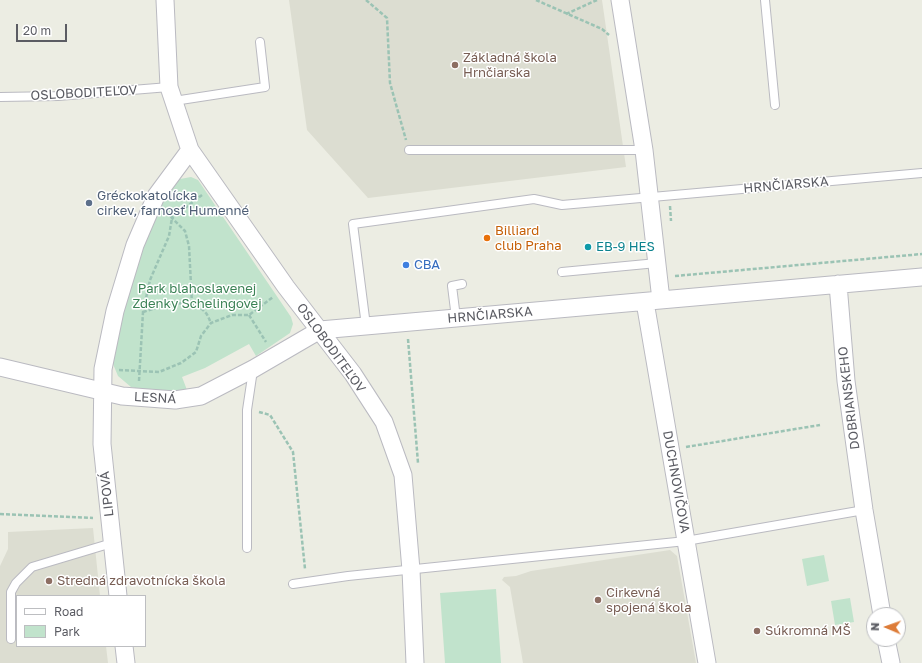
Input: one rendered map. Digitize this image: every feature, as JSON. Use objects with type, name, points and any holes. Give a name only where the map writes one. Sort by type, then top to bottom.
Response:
[{"type":"street","name":"OSLOBODITEĽOV","points":[[166,0],[171,94],[190,150],[286,287],[352,374],[384,422],[403,475],[411,570],[416,663]]},
{"type":"street","points":[[620,0],[644,150],[657,270],[653,301]]},
{"type":"street","points":[[103,391],[102,369],[115,311],[135,245],[156,196],[190,150]]},
{"type":"street","name":"HRNČIARSKA","points":[[320,330],[922,277]]},
{"type":"street","name":"DOBRIANSKEHO","points":[[838,284],[846,381],[864,510],[881,607]]},
{"type":"street","name":"DUCHNOVIČOVA","points":[[653,301],[670,449],[707,663]]},
{"type":"street","name":"LESNÁ","points":[[0,367],[122,396],[175,400],[201,396],[253,369],[320,330]]},
{"type":"street","name":"LIPOVÁ","points":[[103,391],[102,444],[118,595]]},
{"type":"street","points":[[124,647],[126,663]]},
{"type":"street","points":[[887,647],[890,663]]},
{"type":"lane","points":[[765,0],[775,105]]},
{"type":"lane","points":[[171,94],[265,87],[260,42]]},
{"type":"lane","name":"OSLOBODITEĽOV","points":[[0,97],[171,94]]},
{"type":"lane","points":[[409,150],[644,150]]},
{"type":"lane","name":"HRNČIARSKA","points":[[366,326],[353,224],[534,199],[562,205],[922,173]]},
{"type":"lane","points":[[562,272],[657,270]]},
{"type":"lane","points":[[456,318],[452,286],[462,284]]},
{"type":"lane","points":[[246,548],[247,410],[253,369]]},
{"type":"lane","points":[[293,584],[686,541],[864,510]]},
{"type":"lane","points":[[11,639],[11,592],[16,583],[32,567],[112,543]]},
{"type":"path","points":[[366,0],[387,18],[390,83],[409,150]]},
{"type":"path","points":[[536,0],[602,29],[628,53]]},
{"type":"path","points":[[566,14],[597,0]]},
{"type":"path","points":[[139,398],[139,372],[143,312],[150,280],[169,236],[172,218],[214,186]]},
{"type":"path","points":[[156,196],[172,218],[185,231],[189,246],[192,304]]},
{"type":"path","points":[[657,270],[922,254]]},
{"type":"path","points":[[139,372],[159,372],[181,363],[196,352],[201,336],[211,323],[232,315],[249,315],[286,287]]},
{"type":"path","points":[[143,312],[173,304],[192,304],[205,311],[211,323]]},
{"type":"path","points":[[249,315],[275,356]]},
{"type":"path","points":[[403,475],[418,466],[407,335]]},
{"type":"path","points":[[247,410],[270,415],[293,452],[306,582]]},
{"type":"path","points":[[670,449],[820,425]]},
{"type":"path","points":[[0,514],[93,518],[109,517]]},
{"type":"shaded area","name":"Základná škola Hrnčiarska","points":[[289,0],[602,0],[626,167],[368,198],[307,130]]},
{"type":"shaded area","name":"Stredná zdravotnícka škola","points":[[93,528],[100,595],[16,595],[16,647],[106,647],[108,663],[0,663],[0,566],[8,549],[8,532]]},
{"type":"shaded area","name":"Cirkevná spojená škola","points":[[670,550],[677,556],[696,663],[523,663],[510,587],[502,580],[504,577],[516,576],[531,571]]},
{"type":"green space","name":"Park blahoslavenej Zdenky Schelingovej","points":[[191,177],[198,180],[291,317],[293,324],[290,333],[256,356],[249,344],[205,368],[182,377],[187,390],[167,392],[148,391],[131,387],[118,376],[113,364],[122,314],[150,223],[171,184],[180,179]]},
{"type":"green space","points":[[824,555],[829,581],[807,586],[802,559]]},
{"type":"green space","points":[[496,589],[501,663],[445,663],[440,593]]},
{"type":"green space","points":[[850,598],[854,622],[835,625],[831,601]]},
{"type":"place","name":"Základná škola Hrnčiarska","points":[[455,65]]},
{"type":"place","name":"Gréckokatolícka cirkev, farnosť Humenné","points":[[89,203]]},
{"type":"place","name":"Billiard club Praha","points":[[487,238]]},
{"type":"place","name":"EB-9 HES","points":[[588,247]]},
{"type":"place","name":"CBA","points":[[406,265]]},
{"type":"place","name":"Stredná zdravotnícka škola","points":[[49,581]]},
{"type":"place","name":"Cirkevná spojená škola","points":[[598,600]]},
{"type":"place","name":"Súkromná MŠ","points":[[757,631]]}]
